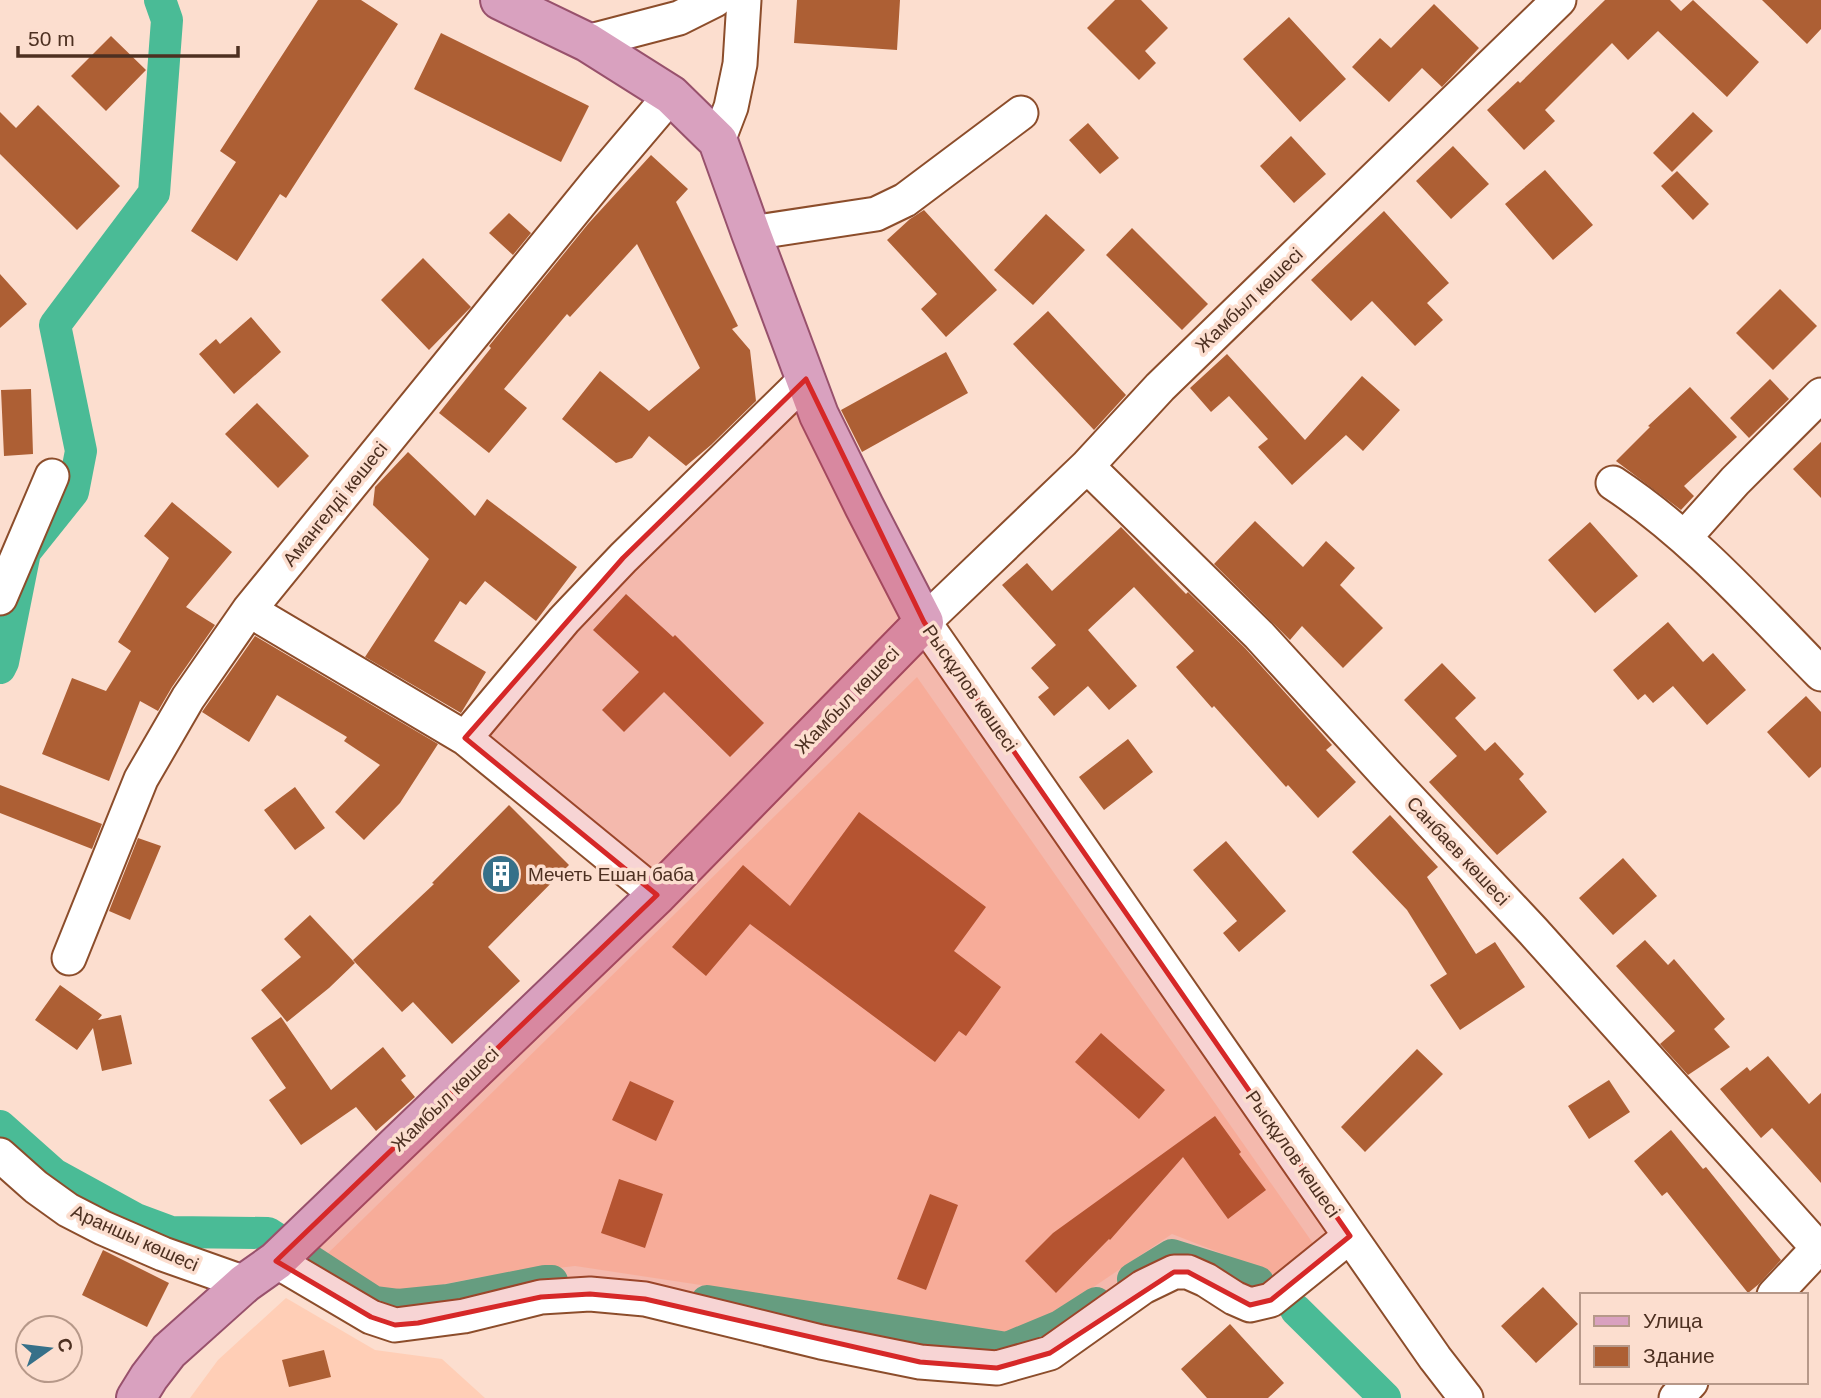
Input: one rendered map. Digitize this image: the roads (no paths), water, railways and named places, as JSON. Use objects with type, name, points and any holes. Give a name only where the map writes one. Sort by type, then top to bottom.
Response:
[{"type":"main road","name":"Рысқұлов көшесі","points":[[500,0],[587,42],[671,95],[718,141],[819,415],[924,622]]},
{"type":"main road","name":"Жамбыл көшесі","points":[[136,1398],[169,1351],[245,1283],[277,1260],[657,895],[924,622]]},
{"type":"street","points":[[587,42],[679,18],[715,0]]},
{"type":"street","points":[[718,141],[731,107],[740,64],[744,0]]},
{"type":"street","name":"Жамбыл көшесі","points":[[924,622],[1087,466],[1160,387],[1559,0]]},
{"type":"street","name":"Амангелді көшесі","points":[[69,958],[141,779],[188,698],[249,610],[671,95]]},
{"type":"street","points":[[751,233],[876,214],[905,200],[1021,113]]},
{"type":"street","points":[[465,738],[564,620],[623,558],[806,379]]},
{"type":"street","points":[[1685,537],[1735,481],[1821,396]]},
{"type":"street","name":"Санбаев көшесі","points":[[1087,466],[1259,635],[1533,931],[1819,1247]]},
{"type":"street","points":[[0,598],[52,476]]},
{"type":"street","points":[[1614,483],[1685,537],[1821,674]]},
{"type":"street","points":[[249,610],[465,738],[657,895]]},
{"type":"street","name":"Рысқұлов көшесі","points":[[924,622],[1435,1358],[1466,1398]]},
{"type":"street","name":"Араншы көшесі","points":[[0,1155],[36,1187],[68,1210],[163,1254],[245,1283]]},
{"type":"street","points":[[277,1260],[371,1317],[395,1325],[464,1315],[541,1297],[590,1294],[645,1299],[821,1342],[920,1362],[997,1368],[1050,1353],[1143,1287],[1174,1272],[1188,1272],[1250,1304],[1271,1300],[1350,1236]]},
{"type":"street","points":[[1776,1293],[1819,1247]]},
{"type":"street","points":[[1676,1398],[1689,1384]]},
{"type":"waterway","points":[[0,668],[25,552],[73,492],[81,451],[55,325],[154,193],[167,20],[160,0]]},
{"type":"waterway","points":[[0,1126],[54,1174],[136,1219],[171,1232],[268,1233],[374,1302],[398,1305],[448,1300],[552,1281]]},
{"type":"waterway","points":[[1133,1279],[1172,1255],[1258,1282]]},
{"type":"waterway","points":[[707,1301],[1007,1348],[1060,1326],[1096,1303]]},
{"type":"waterway","points":[[1296,1310],[1385,1398]]},
{"type":"place","name":"Мечеть Ешан баба","points":[[501,874]]}]
